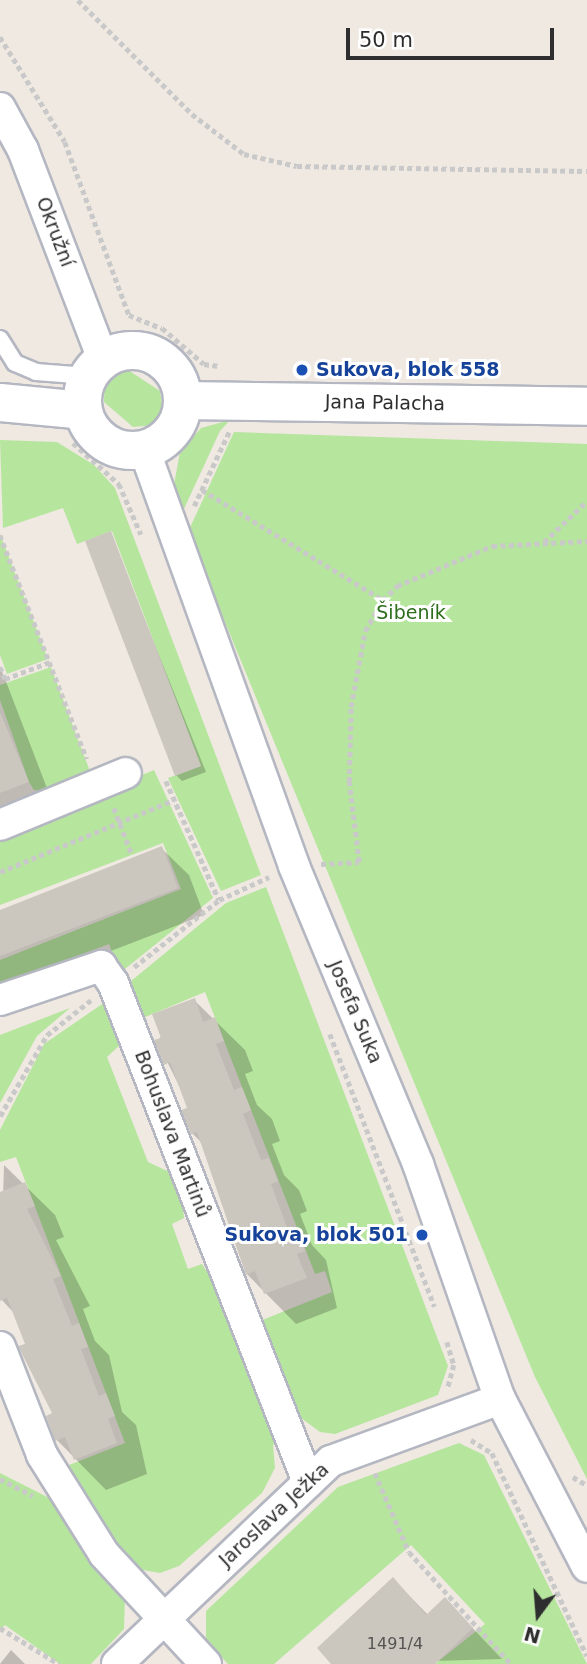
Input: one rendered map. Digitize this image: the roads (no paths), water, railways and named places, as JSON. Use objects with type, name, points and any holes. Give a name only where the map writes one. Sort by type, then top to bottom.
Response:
[{"type":"street","name":"Okružní","points":[[0,108],[23,150],[84,396]]},
{"type":"street","points":[[0,402],[84,396],[119,351],[150,353],[173,372],[182,400],[171,431],[144,449],[128,450],[99,437],[84,396]]},
{"type":"street","name":"Jana Palacha","points":[[182,400],[244,413],[587,405]]},
{"type":"street","name":"Josefa Suka","points":[[144,449],[156,531],[279,865],[418,1164],[500,1399],[587,1567]]},
{"type":"street","points":[[0,825],[126,773]]},
{"type":"street","name":"Bohuslava Martinů","points":[[0,1000],[101,966],[113,983],[308,1482]]},
{"type":"street","points":[[0,1347],[43,1455],[104,1554],[206,1664]]},
{"type":"street","name":"Jaroslava Ježka","points":[[117,1664],[331,1461],[442,1423],[500,1399]]},
{"type":"lane","points":[[0,339],[15,363],[84,396]]},
{"type":"place","name":"Sukova, blok 558","points":[[302,370]]},
{"type":"place","name":"Sukova, blok 501","points":[[422,1235]]},
{"type":"park label","name":"Šibeník","points":[[411,613]]}]
